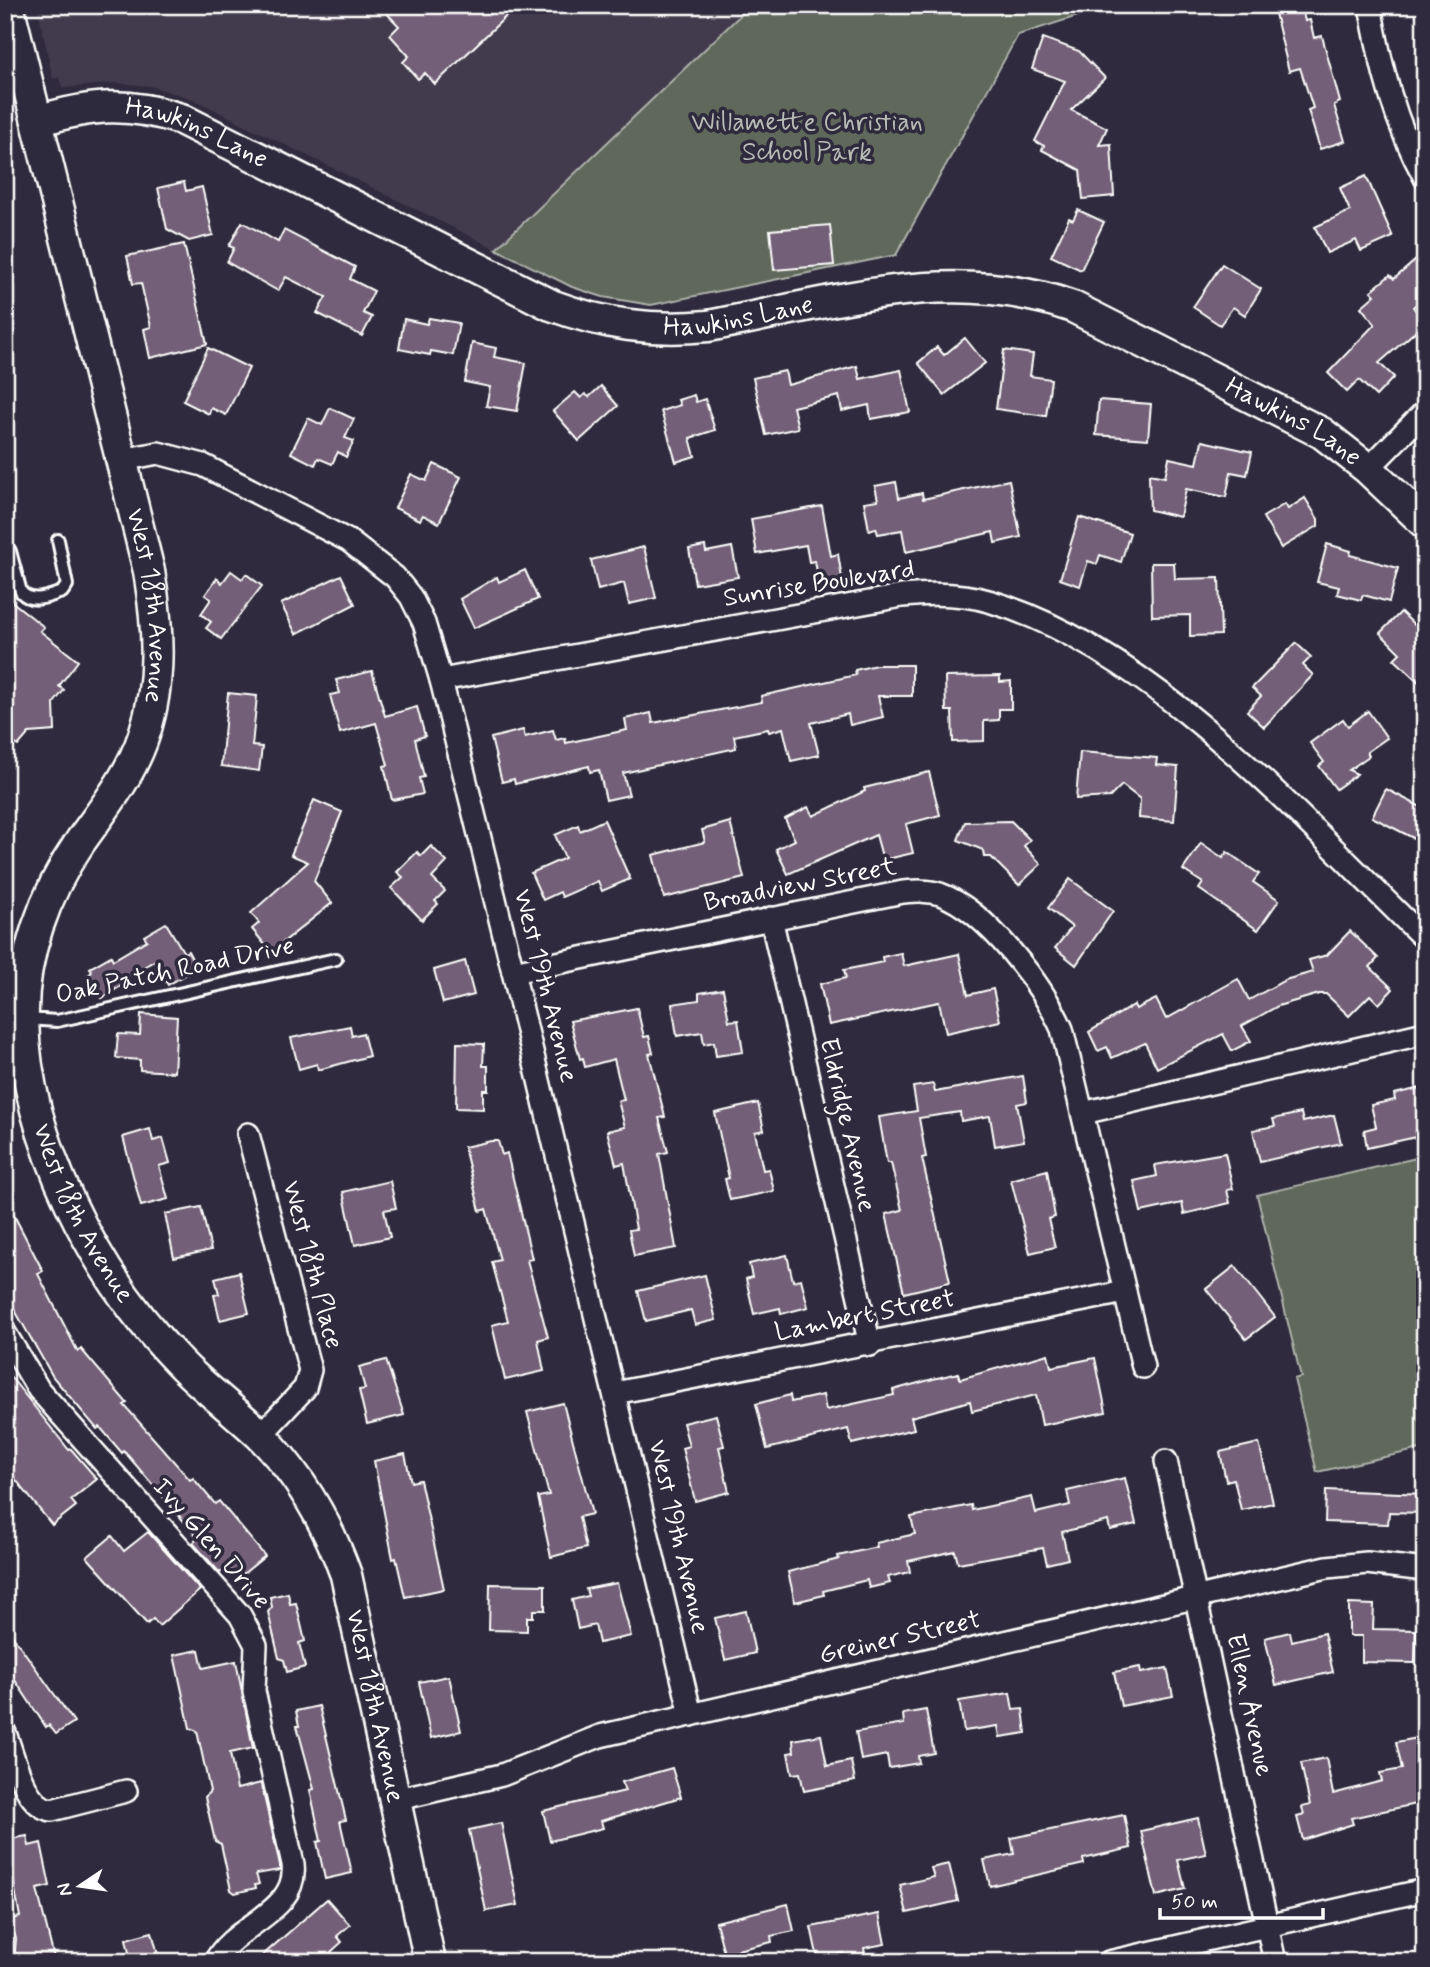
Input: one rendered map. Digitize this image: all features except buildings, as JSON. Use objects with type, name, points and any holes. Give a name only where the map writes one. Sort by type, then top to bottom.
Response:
[{"type":"main road","name":"West 18th Avenue","points":[[8,5],[11,45],[37,121],[149,570],[156,611],[158,650],[153,698],[144,735],[110,802],[57,878],[41,917],[14,1021],[46,1140],[84,1231],[107,1269],[155,1336],[180,1363],[260,1436],[315,1504],[334,1541],[346,1575],[430,1962]]},
{"type":"main road","name":"Hawkins Lane","points":[[37,121],[90,107],[113,106],[155,110],[181,119],[551,305],[610,324],[675,329],[708,326],[925,286],[979,286],[1039,295],[1073,307],[1322,433],[1368,469],[1425,523]]},
{"type":"street","points":[[1370,5],[1384,78],[1400,126],[1425,178]]},
{"type":"street","points":[[1368,469],[1425,411]]},
{"type":"street","name":"West 19th Avenue","points":[[122,460],[158,453],[203,465],[360,548],[395,577],[411,597],[424,623],[441,680],[513,972],[691,1715]]},
{"type":"street","name":"Sunrise Boulevard","points":[[441,680],[902,596],[956,595],[990,601],[1029,615],[1074,638],[1170,699],[1236,756],[1425,939]]},
{"type":"street","name":"Broadview Street","points":[[513,972],[771,918],[928,891],[956,902],[982,923],[1044,992],[1062,1029],[1083,1113]]},
{"type":"street","name":"Eldridge Avenue","points":[[771,918],[870,1345]]},
{"type":"street","points":[[1143,1367],[1083,1113],[1425,1034]]},
{"type":"street","name":"West 18th Place","points":[[248,1134],[310,1370],[305,1388],[260,1436]]},
{"type":"street","name":"Lambert Street","points":[[615,1393],[870,1345],[1125,1292]]},
{"type":"street","name":"Ivy Glen Drive","points":[[5,1333],[39,1390],[240,1615],[256,1645],[254,1691],[294,1871],[285,1897],[228,1943],[215,1962]]},
{"type":"street","name":"Ellen Avenue","points":[[1166,1461],[1275,1962]]},
{"type":"street","name":"Greiner Street","points":[[394,1800],[486,1780],[600,1736],[1197,1597],[1353,1563],[1425,1570]]},
{"type":"street","points":[[5,1733],[37,1806],[51,1810],[126,1791]]},
{"type":"street","points":[[1109,1962],[1425,1890]]},
{"type":"lane","points":[[10,551],[21,592],[37,599],[62,592],[67,585],[58,540]]},
{"type":"lane","name":"Oak Patch Road Drive","points":[[14,1021],[57,1021],[335,959]]},
{"type":"shaded area","points":[[37,5],[751,5],[496,249],[193,99],[150,86],[116,83],[63,88],[59,77],[53,79]]},
{"type":"green space","name":"Willamette Christian School Park","points":[[751,5],[1112,5],[1018,35],[896,255],[651,305],[603,297],[572,287],[496,249]]},
{"type":"green space","points":[[1425,1156],[1425,1448],[1317,1472],[1294,1379],[1301,1377],[1257,1195]]}]
